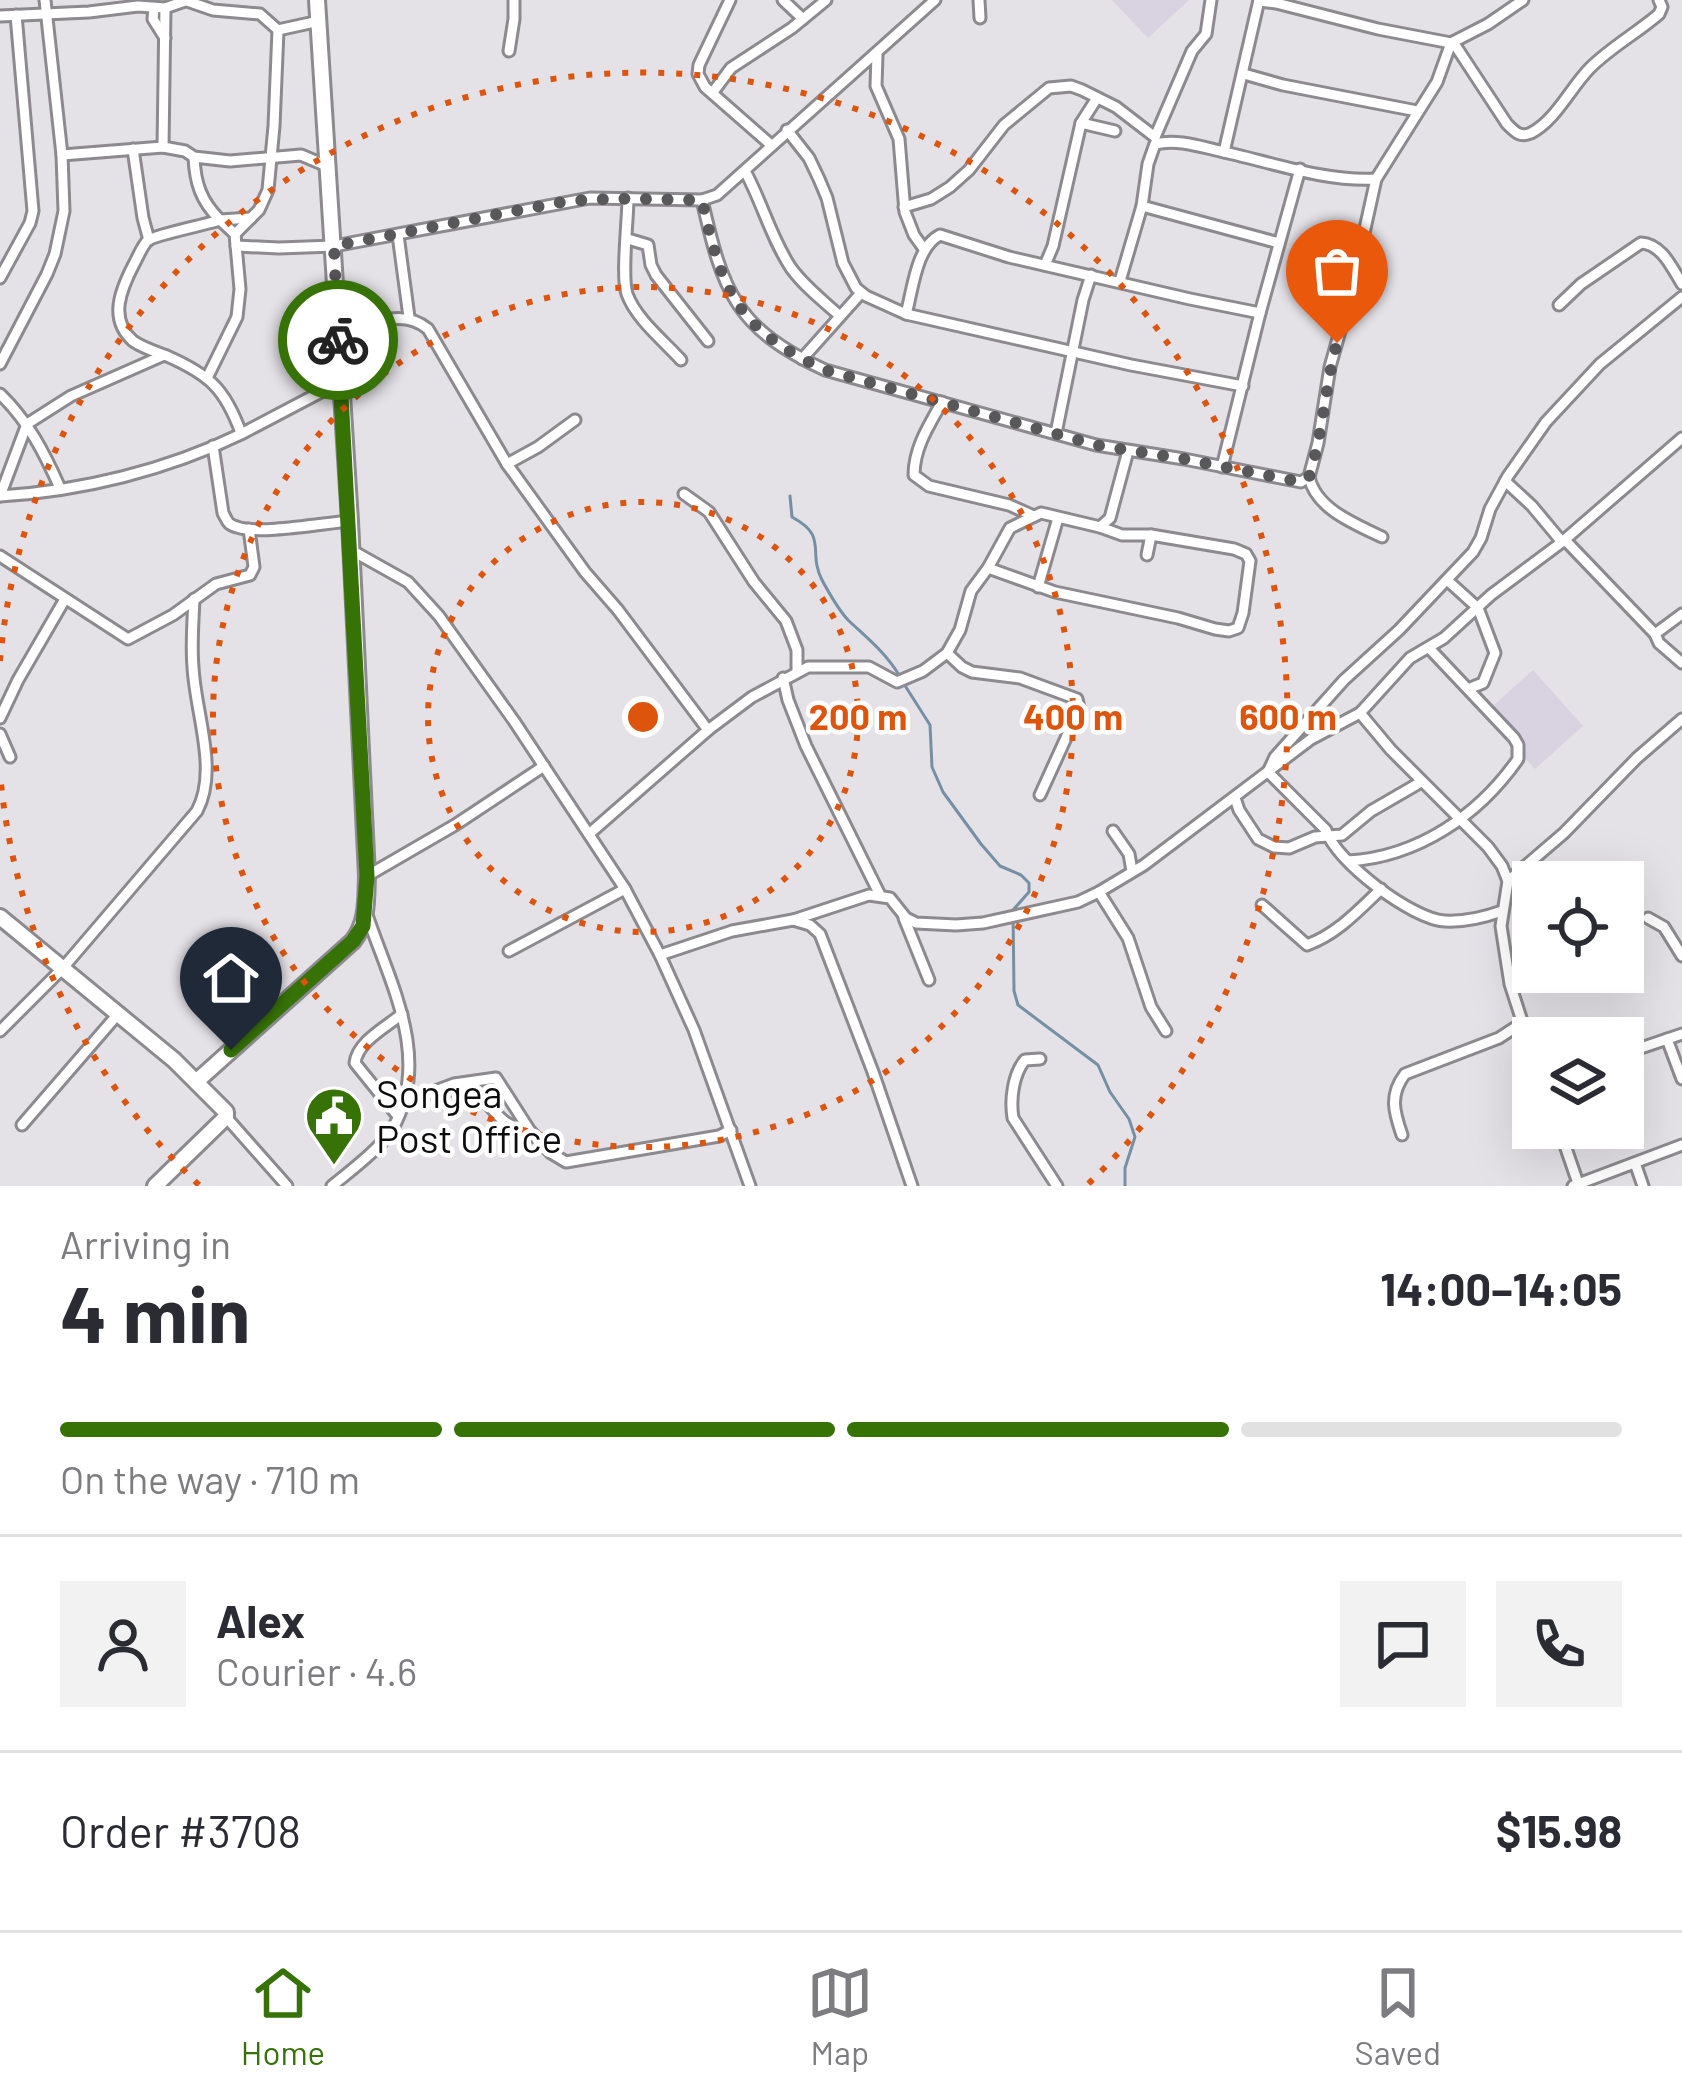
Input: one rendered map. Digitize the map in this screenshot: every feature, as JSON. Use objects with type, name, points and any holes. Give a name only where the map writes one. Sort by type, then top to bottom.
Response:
[{"type":"highway","points":[[197,1081],[353,941],[363,926],[365,910],[350,521],[317,0]]},
{"type":"highway","points":[[0,917],[197,1081],[226,1112],[155,1186]]},
{"type":"street","points":[[0,278],[32,211],[16,0]]},
{"type":"street","points":[[0,364],[55,254],[64,211],[45,0]]},
{"type":"street","points":[[0,16],[160,8],[187,0],[213,10],[260,14],[278,30]]},
{"type":"street","points":[[509,51],[514,0]]},
{"type":"street","points":[[730,0],[699,65],[700,81],[771,145]]},
{"type":"street","points":[[784,0],[803,19]]},
{"type":"street","points":[[712,92],[731,68],[826,0]]},
{"type":"street","points":[[236,240],[279,248],[334,246],[590,198],[702,200],[717,195],[935,0]]},
{"type":"street","points":[[979,0],[980,18]]},
{"type":"street","points":[[1120,281],[1155,141],[1192,51],[1206,34],[1210,0]]},
{"type":"street","points":[[1224,152],[1259,1],[1452,42],[1523,0]]},
{"type":"street","points":[[1452,42],[1507,124],[1524,135],[1544,123],[1604,55],[1654,19],[1662,7],[1659,0]]},
{"type":"street","points":[[160,8],[163,147]]},
{"type":"street","points":[[278,30],[319,20]]},
{"type":"street","points":[[236,240],[264,202],[278,30]]},
{"type":"street","points":[[1382,537],[1322,500],[1309,477],[1330,367],[1376,179],[1444,69],[1452,42]]},
{"type":"street","points":[[877,55],[876,86],[899,139],[904,207],[924,249]]},
{"type":"street","points":[[1244,74],[1417,111]]},
{"type":"street","points":[[904,207],[950,188],[1004,125],[1049,88],[1071,86],[1132,117],[1155,141],[1187,143],[1356,180],[1376,179]]},
{"type":"street","points":[[1046,265],[1081,123],[1097,98]]},
{"type":"street","points":[[1081,123],[1115,131]]},
{"type":"street","points":[[788,130],[819,178],[843,262],[861,293],[906,314],[1243,386]]},
{"type":"street","points":[[62,155],[163,147],[230,161],[301,154],[327,166]]},
{"type":"street","points":[[133,149],[149,240]]},
{"type":"street","points":[[194,157],[196,187],[236,240],[240,289],[237,317],[208,376]]},
{"type":"street","points":[[1222,467],[1300,170]]},
{"type":"street","points":[[745,171],[793,269],[840,316]]},
{"type":"street","points":[[628,198],[624,275],[628,295],[681,361]]},
{"type":"street","points":[[702,200],[719,272],[741,311],[758,329],[825,370],[1128,452],[1301,482],[1309,477]]},
{"type":"street","points":[[1142,206],[1279,243]]},
{"type":"street","points":[[242,434],[232,408],[208,376],[134,340],[118,316],[119,298],[149,240],[220,220],[251,218]]},
{"type":"street","points":[[398,235],[409,317]]},
{"type":"street","points":[[906,314],[924,249],[932,238],[947,236],[985,250],[1260,313]]},
{"type":"street","points":[[628,239],[648,245],[656,274],[708,341]]},
{"type":"street","points":[[1559,305],[1641,243],[1658,249],[1682,284]]},
{"type":"street","points":[[1056,433],[1091,275]]},
{"type":"street","points":[[802,359],[861,293]]},
{"type":"street","points":[[1268,772],[1275,757],[1344,680],[1473,552],[1505,481],[1546,422],[1600,364],[1682,297]]},
{"type":"street","points":[[338,335],[394,318],[409,317],[428,329],[507,464],[708,730]]},
{"type":"street","points":[[164,355],[100,381],[27,424],[0,496],[136,473],[242,434],[340,382]]},
{"type":"street","points":[[0,394],[27,424],[60,488]]},
{"type":"street","points":[[942,401],[919,447],[914,475],[949,493],[1009,505],[1034,516]]},
{"type":"street","points":[[507,464],[575,420]]},
{"type":"street","points":[[902,913],[923,924],[956,925],[1078,902],[1099,892],[1311,739],[1360,713],[1410,658],[1444,638],[1564,541],[1682,438]]},
{"type":"street","points":[[213,446],[228,523],[249,529],[350,521]]},
{"type":"street","points":[[1100,527],[1110,518],[1128,452]]},
{"type":"street","points":[[1505,481],[1682,663]]},
{"type":"street","points":[[684,494],[709,512],[754,582],[786,621],[797,650],[797,671]]},
{"type":"street","points":[[589,834],[708,730],[797,671],[819,665],[869,667],[902,681],[947,652],[960,630],[971,591],[1010,528],[1009,505]]},
{"type":"street","points":[[988,568],[1038,587],[1215,629],[1238,628],[1250,561],[1239,550],[1122,535],[1041,513],[1010,528]]},
{"type":"street","points":[[1038,587],[1058,518]]},
{"type":"street","points":[[1110,518],[1122,535]]},
{"type":"street","points":[[0,556],[128,639],[216,584],[250,575],[254,567],[249,529]]},
{"type":"street","points":[[1147,555],[1150,535]]},
{"type":"street","points":[[351,550],[408,582],[440,616],[625,889],[701,1048],[750,1186]]},
{"type":"street","points":[[1447,580],[1478,608],[1493,645],[1495,659],[1483,683],[1468,689]]},
{"type":"street","points":[[0,718],[65,599]]},
{"type":"street","points":[[0,1031],[62,969],[203,800],[208,772],[192,664],[194,599]]},
{"type":"street","points":[[1654,634],[1682,614]]},
{"type":"street","points":[[1348,861],[1420,844],[1462,821],[1519,755],[1514,737],[1429,648]]},
{"type":"street","points":[[947,652],[967,670],[1020,678],[1077,699],[1076,716],[1040,796]]},
{"type":"street","points":[[783,679],[806,746],[880,895]]},
{"type":"street","points":[[1360,713],[1390,750],[1497,857],[1508,881],[1501,926],[1520,1017]]},
{"type":"street","points":[[1508,881],[1682,719]]},
{"type":"street","points":[[0,734],[10,757]]},
{"type":"street","points":[[367,876],[544,766]]},
{"type":"street","points":[[1268,772],[1307,808],[1348,861],[1400,902],[1442,921],[1502,911]]},
{"type":"street","points":[[1235,798],[1251,830],[1264,843],[1289,848],[1342,835],[1371,811],[1421,782]]},
{"type":"street","points":[[1113,831],[1129,854],[1132,871]]},
{"type":"street","points":[[509,951],[625,889]]},
{"type":"street","points":[[1262,905],[1306,945],[1345,923],[1382,889]]},
{"type":"street","points":[[1099,892],[1128,938],[1151,1007],[1166,1031]]},
{"type":"street","points":[[660,955],[732,931],[793,920],[880,895],[896,903],[902,913],[928,980]]},
{"type":"street","points":[[338,1184],[386,1137],[403,1103],[410,1060],[402,1014],[365,910]]},
{"type":"street","points":[[1648,918],[1664,927],[1682,956]]},
{"type":"street","points":[[793,920],[820,934],[912,1186]]},
{"type":"street","points":[[22,1125],[118,1014]]},
{"type":"street","points":[[398,1115],[355,1064],[356,1053],[402,1014]]},
{"type":"street","points":[[1402,1135],[1393,1098],[1405,1074],[1512,1030]]},
{"type":"street","points":[[1644,1047],[1682,1034]]},
{"type":"street","points":[[1666,1039],[1682,1078]]},
{"type":"street","points":[[1040,1059],[1025,1060],[1019,1066],[1011,1111],[1057,1186]]},
{"type":"street","points":[[403,1103],[454,1084],[496,1078],[530,1131],[566,1162],[719,1136],[730,1130]]},
{"type":"street","points":[[439,1090],[478,1094],[512,1127],[530,1131]]},
{"type":"street","points":[[226,1117],[287,1186]]},
{"type":"street","points":[[1566,1149],[1577,1185],[1682,1145]]},
{"type":"street","points":[[1634,1163],[1642,1186]]},
{"type":"shaded area","points":[[1112,0],[1189,0],[1148,38]]},
{"type":"shaded area","points":[[1533,670],[1583,726],[1535,769],[1485,713]]},
{"type":"waterway","points":[[790,496],[792,517],[814,538],[818,570],[834,601],[899,675]]},
{"type":"waterway","points":[[904,684],[930,725],[932,767],[943,792],[1000,866],[1029,883],[1029,892],[1013,910],[1018,1005],[1098,1065],[1135,1137],[1125,1186]]},
{"type":"way so far","points":[[338,340],[334,246],[556,203],[638,198],[702,200],[728,291],[758,329],[802,359],[825,370],[1128,452],[1306,481],[1337,343]]},
{"type":"place","name":"Songea Post Office","points":[[334,1167]]},
{"type":"route","points":[[231,1050],[353,941],[363,926],[367,876],[338,340]]}]
